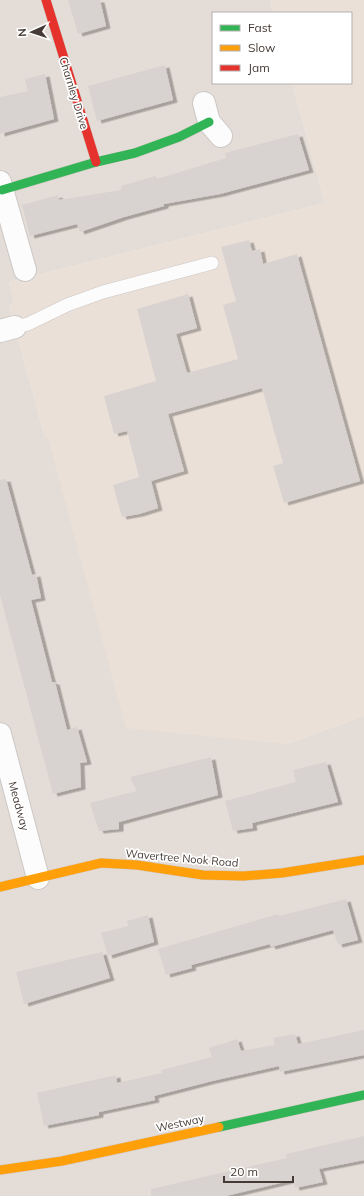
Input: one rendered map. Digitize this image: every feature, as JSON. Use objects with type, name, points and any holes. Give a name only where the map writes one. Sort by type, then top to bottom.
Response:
[{"type":"street","name":"Charnley Drive","points":[[46,0],[96,162]]},
{"type":"street","points":[[25,270],[1,186],[135,153],[179,137],[212,120]]},
{"type":"street","name":"Meadway","points":[[0,734],[38,878]]},
{"type":"street","name":"Wavertree Nook Road","points":[[0,887],[101,863],[137,866],[203,875],[243,876],[282,873],[364,860]]},
{"type":"street","name":"Westway","points":[[0,1170],[62,1161],[364,1095]]},
{"type":"lane","points":[[7,329],[28,324],[67,305],[103,292],[212,263]]},
{"type":"shaded area","points":[[0,0],[270,0],[273,12],[212,12],[212,84],[292,84],[325,203],[9,282],[14,303],[9,306],[45,438],[48,437],[287,744],[364,716],[364,1196],[0,1196]]},
{"type":"shaded area","points":[[270,0],[364,0],[364,716],[287,744],[126,728],[48,438],[45,438],[9,306],[14,303],[9,282],[325,203],[292,84],[352,84],[352,12],[273,12]]},
{"type":"building","points":[[68,0],[100,0],[106,26],[78,34]]},
{"type":"building","points":[[165,65],[173,100],[97,121],[88,86]]},
{"type":"building","points":[[45,74],[54,119],[0,134],[0,97],[28,91],[25,79]]},
{"type":"building","points":[[298,134],[309,170],[220,194],[164,204],[164,206],[124,217],[80,232],[77,224],[30,236],[22,205],[58,195],[59,200],[121,190],[121,186],[156,176],[157,179],[226,158],[225,153]]},
{"type":"building","points":[[249,240],[252,251],[260,249],[263,264],[297,254],[360,481],[284,503],[273,466],[283,463],[262,388],[168,414],[184,471],[151,481],[158,508],[139,514],[122,517],[113,485],[139,477],[127,431],[114,434],[104,396],[156,381],[137,309],[188,294],[197,328],[176,334],[187,373],[238,359],[223,305],[236,301],[221,247]]},
{"type":"building","points":[[6,479],[32,575],[36,574],[41,598],[31,600],[52,682],[55,682],[67,730],[77,727],[87,762],[80,763],[81,787],[53,794],[0,595],[0,480]]},
{"type":"building","points":[[211,757],[218,795],[119,822],[119,829],[99,831],[90,803],[137,791],[130,777]]},
{"type":"building","points":[[326,762],[338,802],[252,823],[253,828],[233,831],[225,801],[296,782],[293,770]]},
{"type":"building","points":[[346,899],[358,940],[338,945],[333,930],[271,947],[270,944],[191,965],[192,968],[166,975],[158,949],[278,914],[279,916]]},
{"type":"building","points":[[148,915],[154,942],[108,956],[101,933],[128,926],[127,921]]},
{"type":"building","points":[[102,952],[110,978],[24,1004],[16,972]]},
{"type":"building","points":[[364,1030],[364,1055],[280,1072],[279,1066],[154,1096],[155,1100],[99,1112],[99,1115],[44,1126],[37,1093],[116,1075],[117,1083],[162,1073],[162,1070],[212,1057],[209,1048],[237,1039],[241,1051],[275,1045],[273,1038],[295,1034],[298,1044]]},
{"type":"building","points":[[364,1136],[364,1160],[319,1169],[323,1182],[295,1188],[293,1180],[226,1196],[151,1196],[151,1189],[287,1158],[286,1154]]},
{"type":"traffic: fast","points":[[2,190],[96,162],[135,153],[179,137],[209,122]]},
{"type":"traffic: fast","points":[[219,1127],[364,1095]]},
{"type":"traffic: slow","points":[[0,887],[101,863],[137,865],[203,875],[243,876],[282,873],[364,860]]},
{"type":"traffic: slow","points":[[0,1170],[62,1161],[219,1127]]},
{"type":"traffic: jam","points":[[46,0],[96,162]]}]
